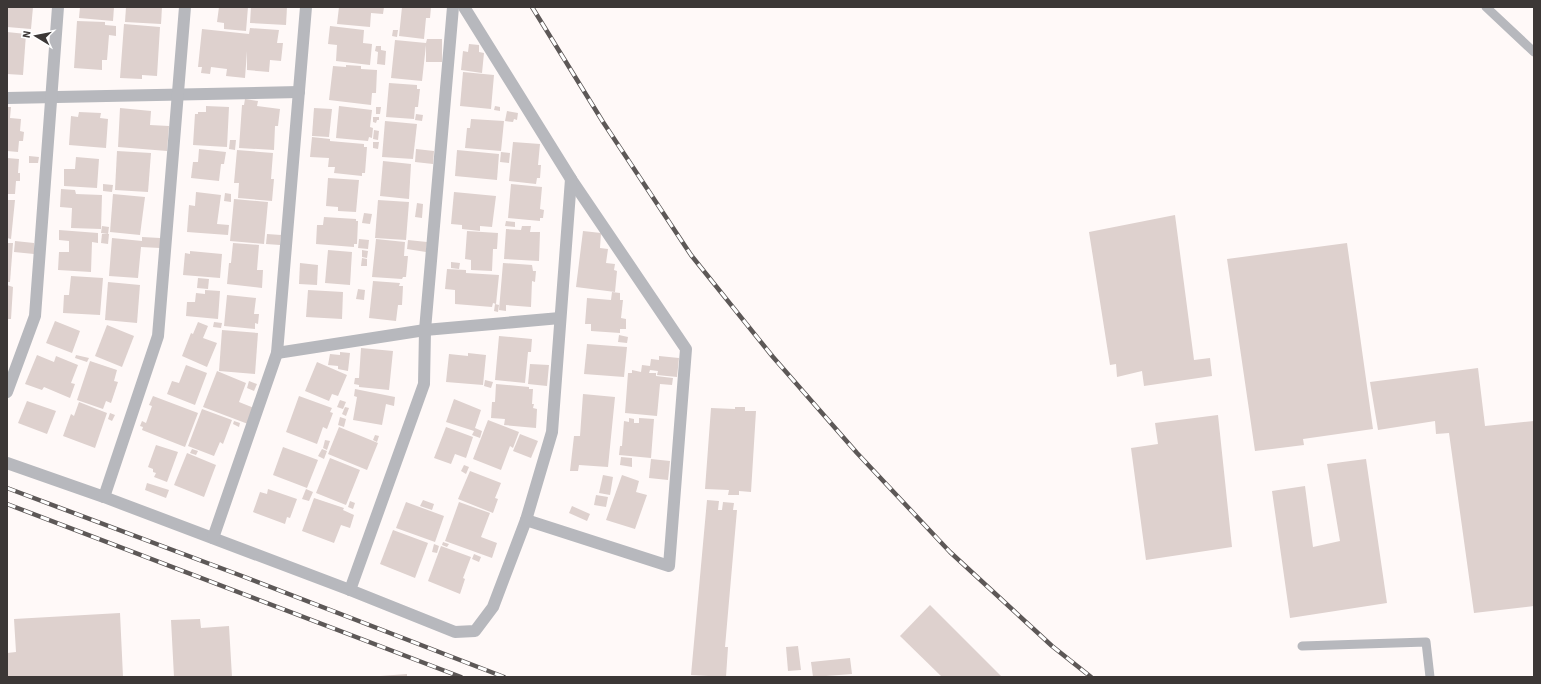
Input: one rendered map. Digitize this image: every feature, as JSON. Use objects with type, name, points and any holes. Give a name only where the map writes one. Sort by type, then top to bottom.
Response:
[{"type":"street","points":[[7,392],[35,316],[50,97],[58,7]]},
{"type":"street","points":[[104,497],[158,336],[185,7]]},
{"type":"street","points":[[212,538],[277,353],[306,7]]},
{"type":"street","points":[[350,590],[424,384],[425,330],[453,7]]},
{"type":"street","points":[[464,7],[571,179],[686,349],[669,566],[526,520]]},
{"type":"street","points":[[7,98],[299,92]]},
{"type":"street","points":[[7,463],[104,497],[350,590],[455,632],[475,631],[493,607],[526,520],[552,432],[571,179]]},
{"type":"street","points":[[277,353],[425,330],[560,318]]},
{"type":"lane","points":[[1486,7],[1534,52]]},
{"type":"lane","points":[[1302,646],[1426,642],[1430,677]]},
{"type":"building","points":[[7,7],[33,7],[31,29],[7,27]]},
{"type":"building","points":[[80,7],[114,7],[113,21],[79,18]]},
{"type":"building","points":[[126,7],[162,7],[161,24],[125,22]]},
{"type":"building","points":[[219,7],[248,7],[246,31],[224,29],[224,23],[217,22]]},
{"type":"building","points":[[251,7],[287,7],[286,25],[250,23]]},
{"type":"building","points":[[339,7],[384,7],[383,14],[371,13],[370,27],[337,24]]},
{"type":"building","points":[[402,7],[431,7],[430,18],[426,18],[424,39],[399,36]]},
{"type":"building","points":[[77,21],[105,22],[105,25],[116,26],[116,36],[109,35],[107,60],[102,60],[102,70],[74,68]]},
{"type":"building","points":[[124,24],[160,27],[157,76],[142,75],[142,79],[120,78]]},
{"type":"building","points":[[330,26],[364,30],[363,43],[372,44],[370,65],[336,61],[337,45],[328,44]]},
{"type":"building","points":[[250,28],[279,30],[277,43],[283,43],[281,61],[270,60],[269,72],[247,70],[247,51],[245,78],[226,76],[227,69],[211,67],[210,74],[201,73],[202,67],[198,67],[202,29],[249,34]]},
{"type":"building","points":[[393,30],[398,30],[397,37],[392,36]]},
{"type":"building","points":[[7,32],[26,34],[23,75],[7,74]]},
{"type":"building","points":[[427,39],[442,39],[442,62],[426,62],[426,45],[422,81],[391,78],[395,40],[426,43]]},
{"type":"building","points":[[469,44],[479,45],[479,52],[484,53],[482,73],[461,70],[463,51],[468,52]]},
{"type":"building","points":[[376,46],[381,46],[381,50],[386,51],[385,65],[377,64],[378,52],[375,51]]},
{"type":"building","points":[[346,65],[361,66],[361,69],[377,70],[376,93],[372,93],[371,105],[329,100],[333,66],[346,67]]},
{"type":"building","points":[[463,72],[494,75],[491,109],[460,106]]},
{"type":"building","points":[[389,83],[417,85],[417,89],[420,89],[418,107],[415,107],[414,119],[386,117]]},
{"type":"building","points":[[245,99],[258,101],[257,106],[280,109],[278,126],[275,126],[274,150],[239,148],[242,105],[244,105]]},
{"type":"building","points":[[206,106],[229,107],[227,147],[193,145],[195,114],[198,114],[198,112],[206,112]]},
{"type":"building","points":[[339,106],[372,110],[370,127],[373,128],[372,138],[369,137],[368,141],[336,138]]},
{"type":"building","points":[[495,106],[500,107],[500,111],[494,110]]},
{"type":"building","points":[[7,107],[11,107],[10,118],[21,119],[20,131],[24,132],[23,141],[19,141],[18,152],[7,151]]},
{"type":"building","points":[[376,107],[381,107],[380,114],[376,114]]},
{"type":"building","points":[[120,108],[151,111],[150,125],[169,126],[167,151],[118,147]]},
{"type":"building","points":[[314,108],[332,109],[329,137],[312,136]]},
{"type":"building","points":[[507,111],[518,113],[517,120],[514,119],[513,122],[505,121]]},
{"type":"building","points":[[79,112],[101,113],[100,118],[108,119],[106,148],[69,145],[71,116],[78,117]]},
{"type":"building","points":[[416,114],[423,115],[422,121],[415,120]]},
{"type":"building","points":[[373,117],[379,117],[379,120],[377,120],[376,123],[373,122]]},
{"type":"building","points":[[471,119],[504,121],[501,151],[465,148],[467,128],[470,128]]},
{"type":"building","points":[[385,121],[417,124],[413,159],[382,157]]},
{"type":"building","points":[[374,130],[379,131],[378,140],[373,139]]},
{"type":"building","points":[[312,137],[330,139],[330,141],[364,144],[364,147],[367,147],[365,173],[362,173],[362,176],[334,173],[335,167],[328,167],[329,158],[310,157]]},
{"type":"building","points":[[230,140],[236,140],[235,150],[229,149]]},
{"type":"building","points":[[373,142],[379,142],[378,149],[373,148]]},
{"type":"building","points":[[513,142],[540,144],[538,165],[541,165],[540,178],[537,178],[536,184],[509,181]]},
{"type":"building","points":[[199,149],[226,152],[224,164],[221,164],[219,181],[191,178],[193,162],[198,162]]},
{"type":"building","points":[[416,149],[434,151],[433,164],[415,162]]},
{"type":"building","points":[[237,150],[273,153],[271,179],[274,179],[272,201],[238,198],[239,183],[234,183]]},
{"type":"building","points":[[457,150],[499,154],[497,180],[455,176]]},
{"type":"building","points":[[117,151],[151,153],[148,192],[115,190]]},
{"type":"building","points":[[501,152],[510,153],[509,163],[500,162]]},
{"type":"building","points":[[29,156],[39,157],[38,163],[29,163]]},
{"type":"building","points":[[76,157],[99,159],[97,188],[64,186],[64,169],[75,169]]},
{"type":"building","points":[[7,158],[19,159],[18,173],[20,173],[20,181],[16,181],[15,194],[7,194]]},
{"type":"building","points":[[383,161],[411,164],[409,199],[380,196]]},
{"type":"building","points":[[328,178],[359,180],[356,212],[338,211],[338,207],[326,206]]},
{"type":"building","points":[[103,184],[113,185],[112,192],[103,191]]},
{"type":"building","points":[[511,184],[542,187],[540,209],[544,210],[543,218],[540,218],[540,221],[508,218]]},
{"type":"building","points":[[61,189],[75,190],[76,194],[102,195],[101,229],[71,228],[72,208],[60,207]]},
{"type":"building","points":[[196,192],[221,195],[217,224],[229,225],[228,235],[187,232],[189,205],[195,206]]},
{"type":"building","points":[[454,192],[496,196],[492,227],[480,226],[480,231],[462,229],[462,225],[451,224]]},
{"type":"building","points":[[225,193],[231,194],[231,202],[224,201]]},
{"type":"building","points":[[113,194],[145,197],[140,235],[110,232]]},
{"type":"building","points":[[234,199],[268,202],[264,244],[230,241]]},
{"type":"building","points":[[7,200],[15,200],[11,239],[7,238]]},
{"type":"building","points":[[378,200],[409,202],[406,240],[375,238]]},
{"type":"building","points":[[417,203],[423,204],[422,218],[415,217]]},
{"type":"building","points":[[364,213],[372,214],[370,224],[362,223]]},
{"type":"building","points":[[1175,215],[1194,360],[1210,358],[1212,376],[1144,386],[1142,371],[1117,377],[1116,364],[1110,365],[1089,232]]},
{"type":"building","points":[[324,217],[356,219],[356,221],[358,221],[357,244],[354,244],[354,247],[316,244],[317,225],[323,225]]},
{"type":"building","points":[[506,221],[515,222],[515,227],[505,226]]},
{"type":"building","points":[[102,226],[109,227],[108,234],[101,233]]},
{"type":"building","points":[[522,226],[531,226],[530,232],[540,232],[539,261],[504,259],[506,229],[521,230]]},
{"type":"building","points":[[59,230],[98,233],[98,243],[92,242],[91,272],[58,270],[59,252],[69,252],[69,241],[59,240]]},
{"type":"building","points":[[467,231],[498,233],[497,249],[493,249],[492,271],[471,270],[471,260],[465,259]]},
{"type":"building","points":[[583,231],[601,233],[600,248],[608,249],[606,263],[615,264],[614,270],[617,271],[615,292],[576,287]]},
{"type":"building","points":[[102,234],[109,234],[108,244],[101,243]]},
{"type":"building","points":[[267,234],[281,235],[280,245],[266,244]]},
{"type":"building","points":[[142,237],[160,238],[160,248],[141,247],[138,278],[109,276],[112,238],[142,241]]},
{"type":"building","points":[[359,239],[369,240],[368,249],[358,248]]},
{"type":"building","points":[[376,239],[405,242],[404,256],[408,256],[406,277],[403,277],[402,279],[372,277]]},
{"type":"building","points":[[408,240],[427,242],[426,252],[407,249]]},
{"type":"building","points":[[15,241],[34,243],[34,254],[14,252]]},
{"type":"building","points":[[7,243],[13,243],[10,282],[7,282]]},
{"type":"building","points":[[233,243],[259,245],[257,270],[263,270],[262,288],[227,284]]},
{"type":"building","points":[[1347,243],[1373,429],[1303,439],[1304,445],[1255,451],[1227,259]]},
{"type":"building","points":[[328,250],[352,252],[350,285],[325,283]]},
{"type":"building","points":[[362,250],[368,251],[367,258],[362,257]]},
{"type":"building","points":[[190,251],[222,254],[220,278],[183,275],[185,253],[190,254]]},
{"type":"building","points":[[362,258],[367,259],[367,266],[361,266]]},
{"type":"building","points":[[451,262],[460,263],[459,269],[451,268]]},
{"type":"building","points":[[300,263],[318,265],[317,285],[299,284]]},
{"type":"building","points":[[503,263],[532,265],[533,271],[536,271],[535,282],[532,281],[531,307],[506,305],[506,311],[499,310]]},
{"type":"building","points":[[447,269],[466,270],[466,273],[499,275],[496,304],[493,303],[492,307],[455,304],[455,290],[445,289]]},
{"type":"building","points":[[71,276],[103,278],[100,315],[63,313],[64,295],[69,295]]},
{"type":"building","points":[[198,278],[209,279],[208,289],[197,288]]},
{"type":"building","points":[[373,281],[400,283],[399,286],[403,286],[402,305],[398,305],[396,321],[369,318]]},
{"type":"building","points":[[108,282],[140,285],[137,323],[105,320]]},
{"type":"building","points":[[7,285],[13,287],[11,319],[7,319]]},
{"type":"building","points":[[358,289],[365,290],[364,300],[356,299]]},
{"type":"building","points":[[205,290],[220,291],[218,319],[186,316],[187,302],[195,302],[196,293],[205,294]]},
{"type":"building","points":[[308,290],[343,292],[342,319],[306,317]]},
{"type":"building","points":[[612,292],[620,293],[620,300],[623,300],[621,318],[626,319],[626,329],[620,329],[620,333],[591,331],[591,324],[585,324],[587,298],[611,300]]},
{"type":"building","points":[[227,295],[256,298],[254,314],[259,314],[258,324],[255,323],[255,329],[224,326]]},
{"type":"building","points":[[495,304],[499,305],[498,312],[494,311]]},
{"type":"building","points":[[55,321],[80,331],[72,353],[46,343]]},
{"type":"building","points":[[198,322],[208,326],[203,338],[217,343],[207,367],[182,356],[191,333],[193,334]]},
{"type":"building","points":[[214,322],[222,323],[221,328],[213,327]]},
{"type":"building","points":[[107,325],[134,336],[122,367],[95,356]]},
{"type":"building","points":[[222,330],[258,333],[255,374],[219,371]]},
{"type":"building","points":[[619,335],[628,337],[627,343],[618,342]]},
{"type":"building","points":[[499,336],[532,339],[531,352],[528,352],[525,383],[495,380]]},
{"type":"building","points":[[587,344],[627,347],[624,377],[584,374]]},
{"type":"building","points":[[361,348],[393,351],[389,390],[359,387],[359,385],[354,384],[355,378],[359,378]]},
{"type":"building","points":[[340,352],[350,353],[348,371],[338,369],[338,366],[328,365],[330,354],[340,355]]},
{"type":"building","points":[[468,353],[486,355],[483,385],[446,382],[449,354],[468,356]]},
{"type":"building","points":[[37,355],[54,362],[56,356],[78,365],[71,383],[75,384],[70,398],[44,387],[42,390],[25,384]]},
{"type":"building","points":[[76,355],[89,358],[87,362],[75,358]]},
{"type":"building","points":[[659,356],[679,358],[677,377],[657,375],[658,371],[650,370],[649,373],[656,373],[656,376],[673,378],[672,385],[660,384],[657,416],[625,413],[628,373],[632,373],[632,370],[641,372],[642,365],[650,366],[651,359],[659,360]]},
{"type":"building","points":[[90,361],[117,370],[114,381],[118,382],[111,403],[106,401],[103,409],[77,400]]},
{"type":"building","points":[[317,362],[347,375],[338,396],[332,394],[329,401],[305,391]]},
{"type":"building","points":[[530,364],[549,365],[547,386],[528,384]]},
{"type":"building","points":[[186,365],[207,373],[195,405],[167,394],[172,381],[179,383]]},
{"type":"building","points":[[1478,368],[1485,426],[1534,421],[1534,606],[1474,613],[1449,433],[1436,434],[1435,421],[1378,430],[1370,382]]},
{"type":"building","points":[[217,371],[246,383],[239,402],[254,408],[248,424],[203,407]]},
{"type":"building","points":[[485,380],[493,382],[491,388],[484,386]]},
{"type":"building","points":[[249,381],[257,384],[254,391],[247,388]]},
{"type":"building","points":[[496,384],[529,387],[529,389],[533,389],[532,404],[534,404],[533,408],[537,409],[536,428],[504,425],[505,419],[491,418],[492,402],[495,402]]},
{"type":"building","points":[[355,389],[395,397],[394,406],[386,404],[382,425],[353,420],[357,397],[354,396]]},
{"type":"building","points":[[583,394],[615,397],[608,467],[579,465],[578,471],[570,471],[574,436],[580,436]]},
{"type":"building","points":[[153,396],[198,413],[185,447],[142,430],[143,427],[140,426],[142,421],[146,423],[152,406],[149,405]]},
{"type":"building","points":[[299,396],[332,408],[330,412],[333,413],[327,429],[323,427],[317,444],[286,432]]},
{"type":"building","points":[[454,399],[481,410],[475,428],[482,431],[480,438],[472,435],[474,431],[446,422]]},
{"type":"building","points":[[340,400],[346,402],[343,409],[337,407]]},
{"type":"building","points":[[27,401],[56,411],[47,434],[18,423]]},
{"type":"building","points":[[79,402],[107,413],[95,448],[63,436],[71,414],[74,416]]},
{"type":"building","points":[[345,407],[349,408],[346,416],[342,414]]},
{"type":"building","points":[[735,407],[745,407],[745,411],[756,411],[751,492],[739,491],[739,495],[728,495],[729,490],[705,489],[711,408],[735,409]]},
{"type":"building","points":[[202,409],[232,420],[223,444],[220,442],[214,456],[188,446]]},
{"type":"building","points":[[110,413],[115,415],[112,421],[108,419]]},
{"type":"building","points":[[1218,415],[1232,547],[1146,560],[1131,448],[1158,444],[1155,423]]},
{"type":"building","points":[[340,417],[346,419],[344,427],[338,425]]},
{"type":"building","points":[[629,418],[634,419],[634,423],[639,423],[639,418],[654,419],[651,458],[619,455],[620,446],[622,446],[624,421],[629,422]]},
{"type":"building","points":[[488,420],[519,432],[513,448],[510,446],[501,470],[473,459]]},
{"type":"building","points":[[234,421],[240,423],[239,427],[233,424]]},
{"type":"building","points":[[339,427],[378,443],[367,470],[328,454]]},
{"type":"building","points":[[446,427],[473,437],[466,458],[455,454],[451,464],[434,458]]},
{"type":"building","points":[[520,434],[538,441],[531,458],[513,451]]},
{"type":"building","points":[[375,435],[379,436],[377,442],[373,440]]},
{"type":"building","points":[[325,440],[330,441],[327,450],[323,448]]},
{"type":"building","points":[[156,445],[178,452],[167,482],[154,477],[156,473],[153,472],[153,469],[148,467]]},
{"type":"building","points":[[283,447],[318,460],[307,488],[273,475]]},
{"type":"building","points":[[192,449],[198,451],[196,455],[190,453]]},
{"type":"building","points":[[322,449],[327,451],[324,459],[318,456]]},
{"type":"building","points":[[187,453],[216,465],[204,497],[174,485]]},
{"type":"building","points":[[621,457],[632,458],[632,467],[620,465]]},
{"type":"building","points":[[330,458],[360,470],[346,505],[316,493]]},
{"type":"building","points":[[651,459],[670,461],[668,480],[649,478]]},
{"type":"building","points":[[1366,459],[1387,603],[1290,618],[1272,491],[1305,486],[1313,547],[1340,541],[1327,464]]},
{"type":"building","points":[[464,465],[469,467],[466,474],[461,471]]},
{"type":"building","points":[[470,471],[501,483],[495,498],[498,499],[493,513],[458,499]]},
{"type":"building","points":[[603,475],[613,477],[610,495],[599,493]]},
{"type":"building","points":[[622,475],[639,481],[636,492],[647,495],[635,529],[606,520]]},
{"type":"building","points":[[147,483],[169,490],[166,498],[145,490]]},
{"type":"building","points":[[268,489],[297,499],[290,518],[287,517],[285,524],[253,512],[260,492],[267,494]]},
{"type":"building","points":[[306,489],[313,492],[309,501],[302,499]]},
{"type":"building","points":[[596,495],[608,497],[606,507],[594,505]]},
{"type":"building","points":[[314,498],[344,508],[343,510],[354,515],[350,528],[341,525],[334,543],[302,531]]},
{"type":"building","points":[[423,500],[434,504],[432,510],[420,506]]},
{"type":"building","points":[[707,500],[719,501],[718,510],[722,510],[723,502],[734,503],[733,510],[737,510],[725,647],[728,647],[726,677],[691,675]]},
{"type":"building","points":[[350,501],[355,503],[353,509],[348,507]]},
{"type":"building","points":[[406,502],[444,516],[435,542],[396,528]]},
{"type":"building","points":[[459,502],[490,513],[481,537],[497,543],[492,558],[445,541]]},
{"type":"building","points":[[572,506],[590,514],[587,521],[569,513]]},
{"type":"building","points":[[393,530],[428,543],[415,578],[380,564]]},
{"type":"building","points":[[443,542],[449,544],[447,547],[442,545]]},
{"type":"building","points":[[434,544],[439,546],[437,553],[432,552]]},
{"type":"building","points":[[441,546],[471,557],[463,578],[465,579],[460,594],[428,581]]},
{"type":"building","points":[[474,554],[481,557],[479,562],[472,559]]},
{"type":"building","points":[[930,605],[1002,677],[942,677],[900,636]]},
{"type":"building","points":[[120,613],[123,677],[7,677],[7,653],[16,652],[14,619]]},
{"type":"building","points":[[200,619],[201,628],[229,626],[232,677],[174,677],[171,620]]},
{"type":"building","points":[[798,646],[801,670],[788,671],[786,647]]},
{"type":"building","points":[[850,658],[852,674],[813,677],[811,662]]},
{"type":"building","points":[[407,674],[407,677],[380,677],[380,676]]},
{"type":"railway","points":[[532,7],[603,122],[691,255],[773,357],[857,453],[950,552],[1052,646],[1091,677]]},
{"type":"railway","points":[[7,488],[242,576],[504,677]]},
{"type":"railway","points":[[7,504],[461,677]]}]
